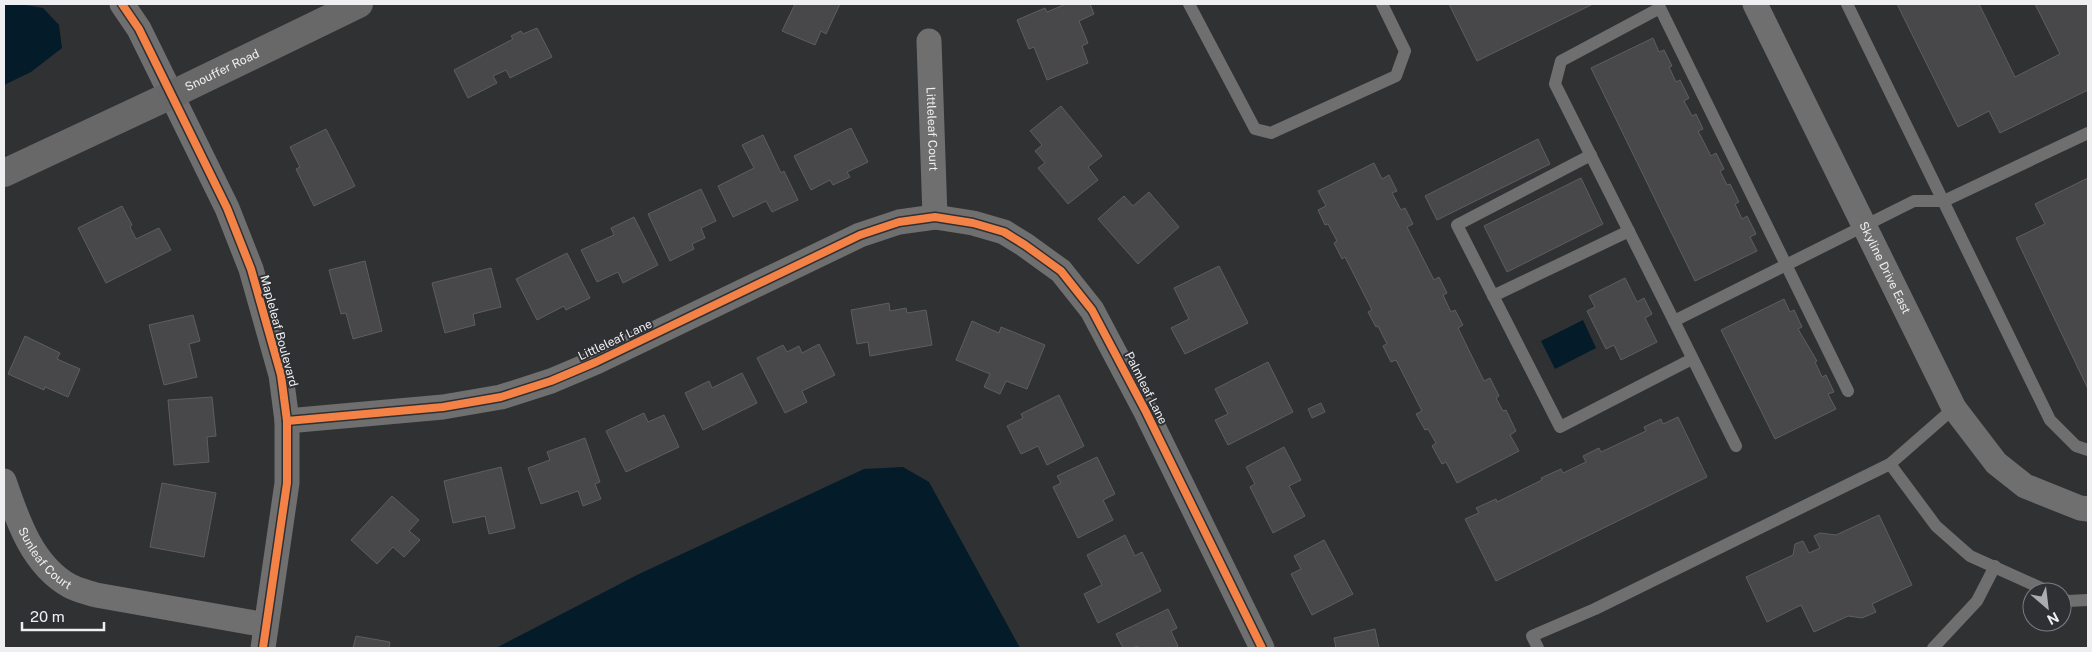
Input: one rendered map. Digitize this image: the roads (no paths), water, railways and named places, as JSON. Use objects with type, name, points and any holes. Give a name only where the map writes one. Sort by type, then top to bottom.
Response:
[{"type":"main road","name":"Snouffer Road","points":[[4,173],[359,4]]},
{"type":"street","name":"Mapleleaf Boulevard","points":[[122,4],[139,29],[227,208],[251,270],[281,375],[287,421],[287,483],[264,637]]},
{"type":"street","name":"Skyline Drive East","points":[[1755,4],[1954,408],[1996,462],[2025,486],[2080,508],[2088,509]]},
{"type":"street","name":"Littleleaf Court","points":[[929,41],[935,217]]},
{"type":"street","name":"Littleleaf Lane","points":[[287,421],[443,407],[501,397],[551,381],[596,362],[860,235],[899,222],[935,217]]},
{"type":"street","name":"Palmleaf Lane","points":[[935,217],[972,222],[1004,232],[1061,271],[1092,310],[1146,412],[1262,648]]},
{"type":"street","name":"Sunleaf Court","points":[[4,481],[17,519],[31,545],[47,567],[69,586],[96,595],[264,637]]},
{"type":"lane","points":[[1189,4],[1255,129],[1271,133],[1396,76],[1405,51],[1382,4]]},
{"type":"lane","points":[[1847,4],[2050,420],[2076,446],[2088,450]]},
{"type":"lane","points":[[1736,446],[1555,84],[1560,61],[1659,6],[1848,391]]},
{"type":"lane","points":[[1674,321],[1914,201],[1944,201],[2088,133]]},
{"type":"lane","points":[[1590,155],[1457,225],[1560,427],[1692,359]]},
{"type":"lane","points":[[1493,296],[1629,231]]},
{"type":"lane","points":[[1538,648],[1532,636],[1595,609],[1890,464],[1954,408]]},
{"type":"lane","points":[[1890,464],[1936,526],[1970,556],[2029,582]]},
{"type":"lane","points":[[1933,648],[1978,601],[1995,566]]},
{"type":"lane","points":[[2072,601],[2088,600]]},
{"type":"water","points":[[4,4],[19,4],[43,8],[59,25],[62,48],[31,72],[4,85]]},
{"type":"water","points":[[1583,320],[1596,348],[1555,369],[1541,341]]},
{"type":"water","points":[[903,467],[929,482],[1020,648],[496,648],[639,574],[864,469]]}]
